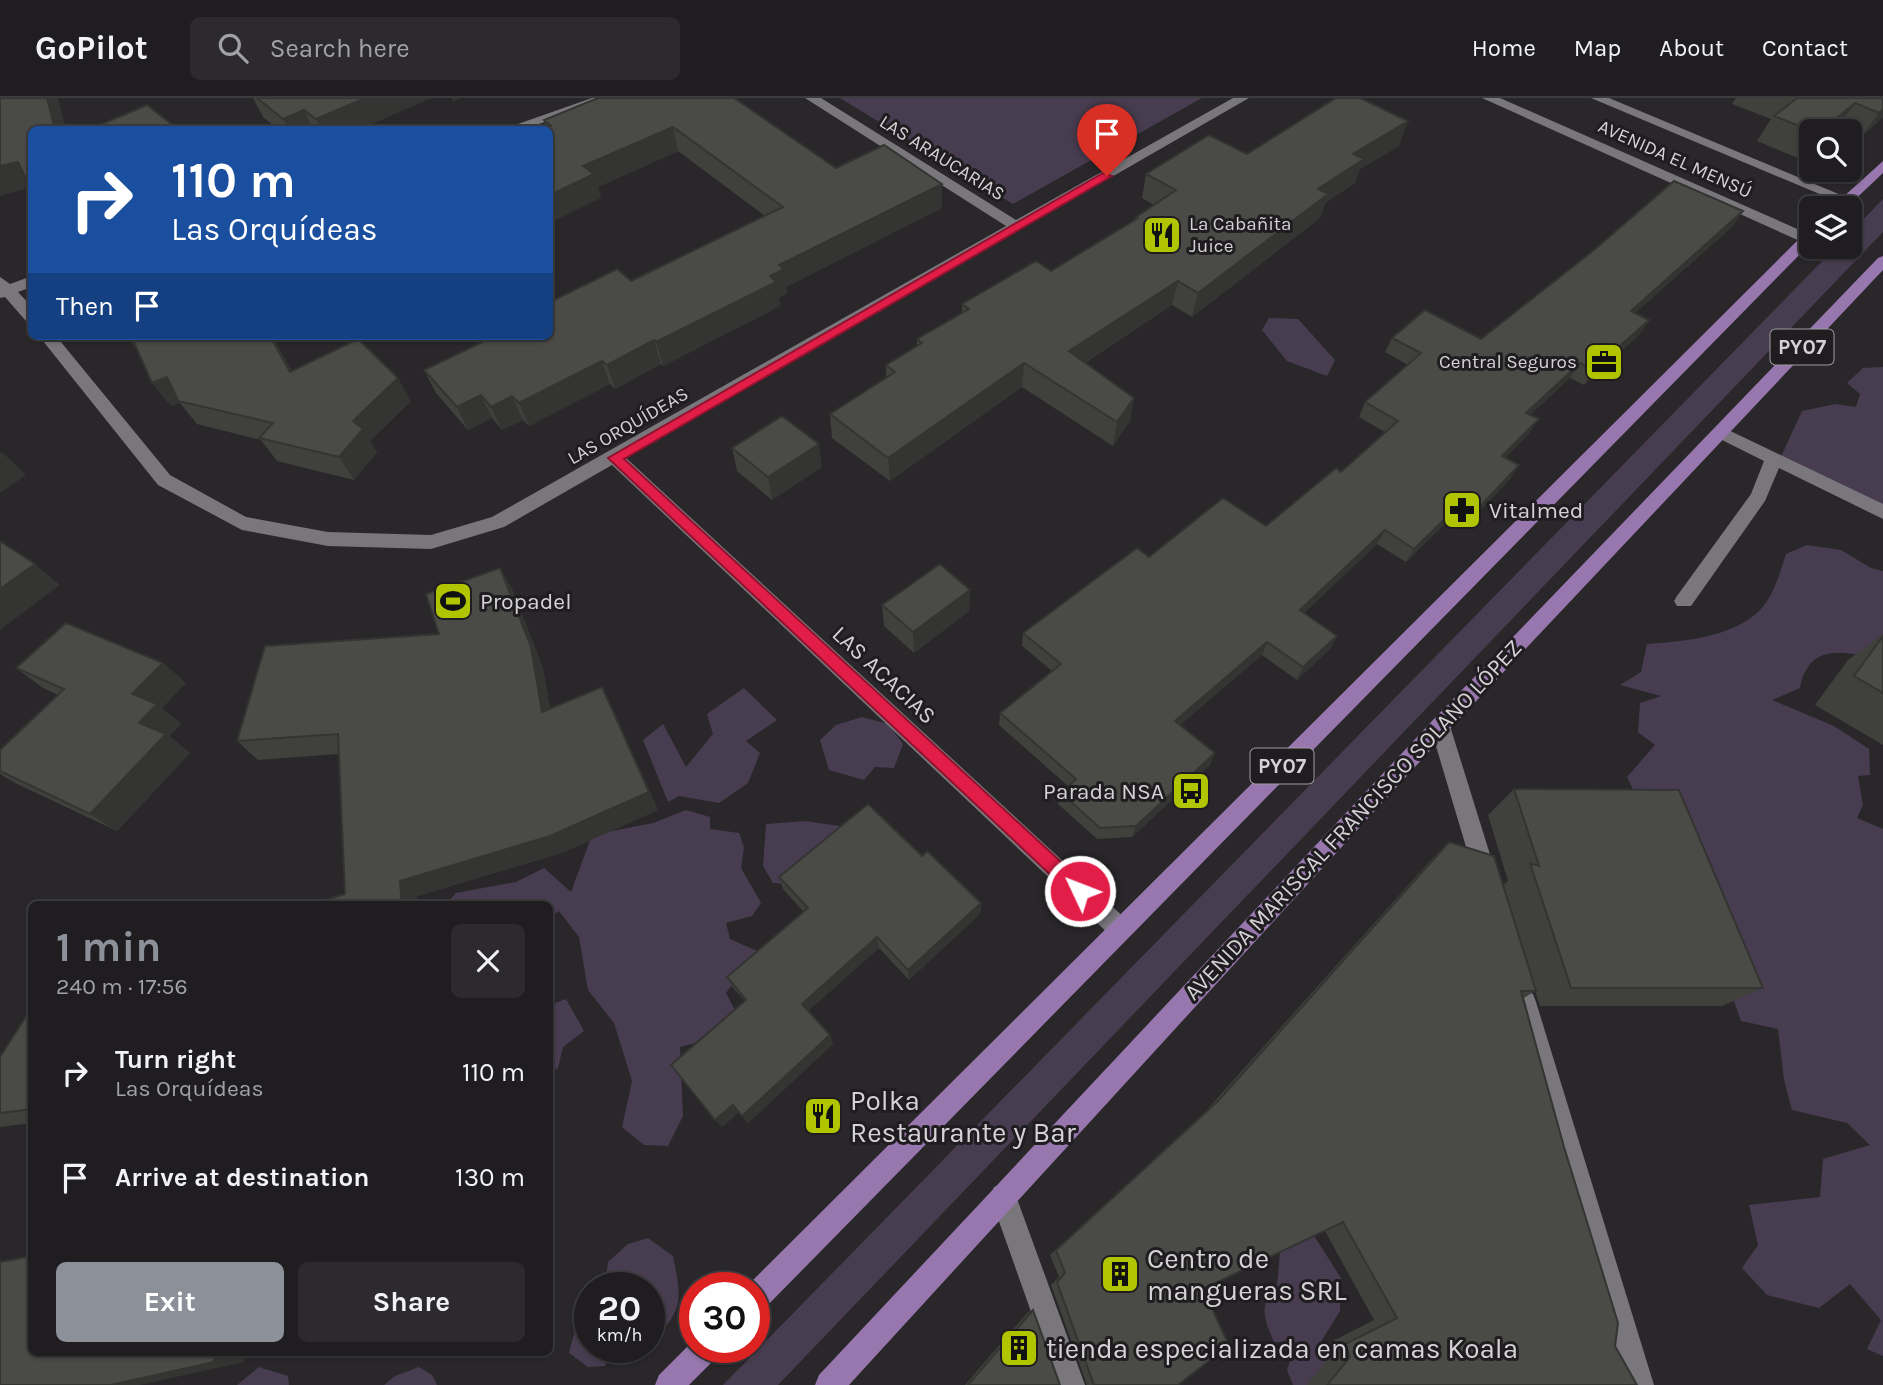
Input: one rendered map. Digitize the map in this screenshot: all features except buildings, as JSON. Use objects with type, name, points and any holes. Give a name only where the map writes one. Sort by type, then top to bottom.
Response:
[{"type":"main road","points":[[1850,196],[1883,165]]},
{"type":"main road","name":"PY07","points":[[770,1282],[1799,247]]},
{"type":"main road","name":"AVENIDA MARISCAL FRANCISCO SOLANO LÓPEZ","points":[[829,1385],[1440,726],[1883,261]]},
{"type":"main road","points":[[669,1385],[691,1363]]},
{"type":"street","points":[[519,126],[605,98]]},
{"type":"street","name":"LAS ARAUCARIAS","points":[[812,98],[1017,228]]},
{"type":"street","name":"LAS ORQUÍDEAS","points":[[50,340],[164,480],[242,523],[328,539],[431,542],[498,522],[615,458],[1242,98]]},
{"type":"street","name":"AVENIDA EL MENSÚ","points":[[1489,98],[1799,233]]},
{"type":"street","name":"AVENIDA EL MENSÚ","points":[[1598,98],[1824,196]]},
{"type":"street","points":[[3,288],[28,282]]},
{"type":"street","points":[[3,288],[28,313]]},
{"type":"street","points":[[1721,433],[1883,512]]},
{"type":"street","name":"LAS ACACIAS","points":[[615,458],[1120,929]]},
{"type":"street","points":[[1684,601],[1759,496],[1774,458]]},
{"type":"street","points":[[1440,726],[1492,897]]},
{"type":"street","points":[[1516,976],[1640,1385]]},
{"type":"street","points":[[1003,1196],[1071,1385]]},
{"type":"shaded area","points":[[840,98],[1202,98],[1013,204]]},
{"type":"shaded area","points":[[1883,199],[1883,232],[1862,254],[1862,221]]},
{"type":"shaded area","points":[[1824,259],[1857,259],[778,1385],[723,1385],[745,1363],[770,1363],[770,1337]]},
{"type":"shaded area","points":[[1269,318],[1298,319],[1335,360],[1327,376],[1287,361],[1262,330]]},
{"type":"shaded area","points":[[1883,367],[1883,512],[1779,461],[1802,411],[1835,404],[1856,407],[1860,394],[1847,383],[1863,368]]},
{"type":"shaded area","points":[[1807,545],[1841,550],[1871,568],[1883,571],[1883,661],[1844,653],[1821,656],[1812,662],[1800,688],[1772,700],[1834,726],[1869,749],[1870,775],[1858,776],[1863,805],[1857,818],[1883,829],[1883,1356],[1867,1349],[1881,1320],[1850,1284],[1819,1308],[1767,1295],[1742,1268],[1758,1245],[1749,1205],[1820,1197],[1823,1159],[1870,1145],[1847,1123],[1792,1110],[1784,1080],[1778,1029],[1741,1021],[1727,982],[1627,777],[1655,745],[1638,732],[1640,703],[1661,696],[1620,685],[1641,672],[1647,644],[1707,636],[1750,619],[1769,598],[1786,554]]},
{"type":"shaded area","points":[[744,688],[777,720],[746,741],[760,753],[748,783],[719,803],[679,796],[668,802],[643,740],[663,724],[686,767],[713,734],[707,714]]},
{"type":"shaded area","points":[[862,717],[888,724],[903,744],[894,768],[875,767],[864,780],[829,770],[820,740],[836,725]]},
{"type":"shaded area","points":[[686,810],[710,817],[710,829],[739,833],[744,847],[741,868],[761,903],[752,916],[726,923],[730,939],[757,951],[726,993],[736,1012],[706,1040],[680,1047],[683,1116],[668,1146],[644,1145],[622,1127],[632,1081],[614,1023],[588,990],[579,937],[559,911],[553,915],[553,901],[449,901],[456,893],[516,882],[544,868],[571,892],[592,835],[653,823]]},
{"type":"shaded area","points":[[805,821],[839,826],[848,854],[804,885],[773,883],[763,866],[766,824]]},
{"type":"shaded area","points":[[566,999],[584,1031],[563,1047],[558,1068],[553,1070],[553,1004]]},
{"type":"shaded area","points":[[1311,1231],[1341,1278],[1340,1311],[1319,1345],[1338,1385],[1293,1385],[1287,1370],[1296,1342],[1274,1342],[1266,1319],[1267,1300],[1277,1286],[1281,1241]]},
{"type":"shaded area","points":[[648,1238],[673,1256],[678,1304],[665,1327],[665,1272],[607,1272],[608,1262],[628,1244]]},
{"type":"shaded area","points":[[574,1334],[574,1357],[569,1353]]},
{"type":"shaded area","points":[[583,1363],[606,1363],[605,1366],[588,1367]]},
{"type":"shaded area","points":[[259,1367],[288,1376],[289,1385],[237,1385]]},
{"type":"shaded area","points":[[419,1367],[432,1375],[437,1385],[384,1385],[395,1376]]},
{"type":"place","name":"La Cabañita Juice","points":[[1162,235]]},
{"type":"place","name":"Central Seguros","points":[[1604,362]]},
{"type":"place","name":"Vitalmed","points":[[1462,510]]},
{"type":"place","name":"Propadel","points":[[453,601]]},
{"type":"place","name":"Parada NSA","points":[[1191,791]]},
{"type":"place","name":"Polka Restaurante y Bar","points":[[823,1116]]},
{"type":"place","name":"Centro de mangueras SRL","points":[[1120,1274]]},
{"type":"place","name":"tienda especializada en camas Koala","points":[[1019,1348]]},
{"type":"route","points":[[1080,891],[615,458],[1107,176]]}]
